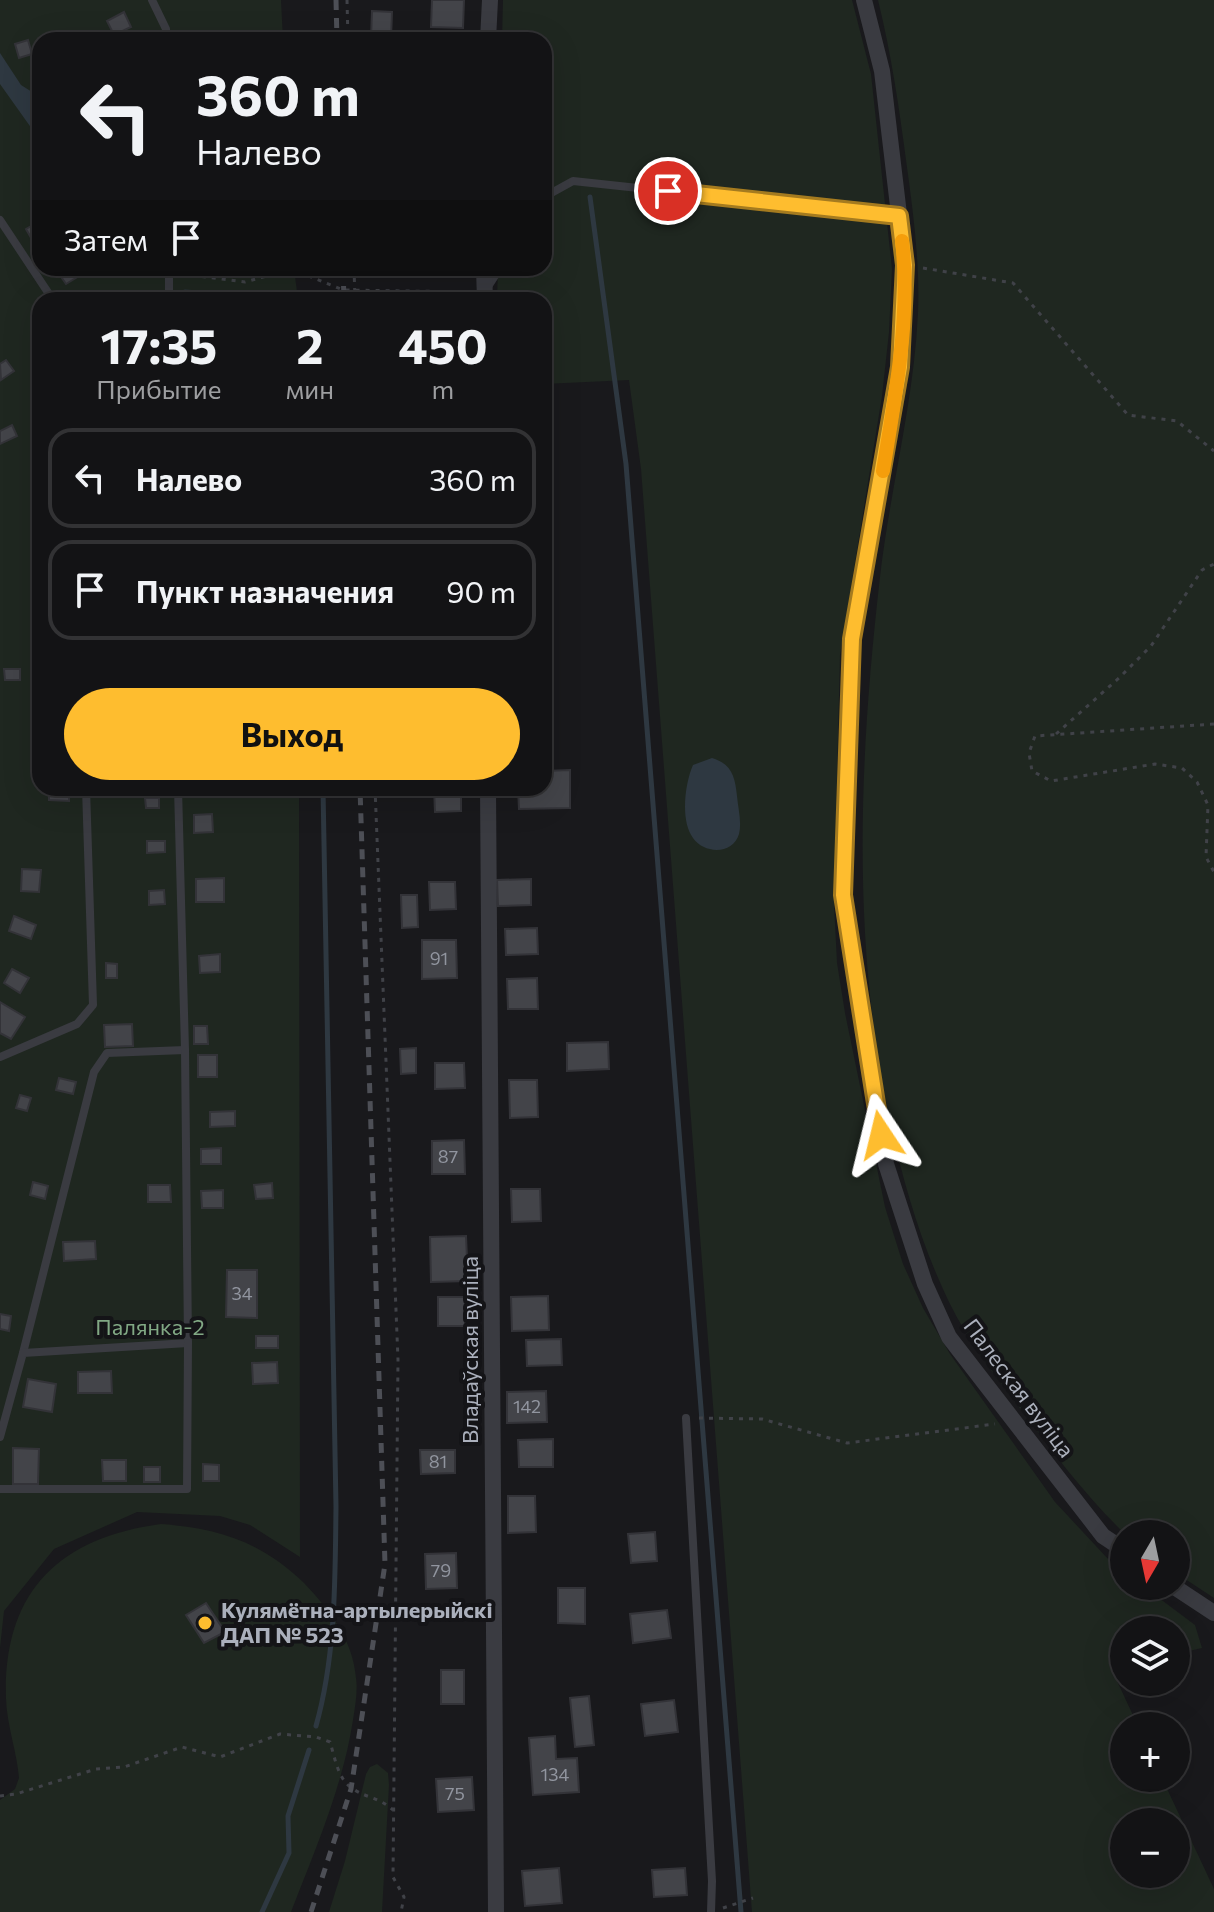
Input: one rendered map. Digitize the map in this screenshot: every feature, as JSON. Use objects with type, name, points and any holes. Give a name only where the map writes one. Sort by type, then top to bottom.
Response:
[{"type":"street","points":[[488,32],[490,0]]},
{"type":"street","name":"Палеская вуліца","points":[[864,0],[882,71],[905,265],[900,367],[852,639],[843,895],[886,1164],[925,1284],[949,1337],[1103,1536],[1110,1541]]},
{"type":"street","name":"Владаўская вуліца","points":[[488,796],[496,1912]]},
{"type":"street","points":[[1190,1597],[1214,1613]]},
{"type":"lane","points":[[152,0],[166,32]]},
{"type":"lane","points":[[552,193],[573,181],[899,216]]},
{"type":"lane","points":[[0,220],[32,268]]},
{"type":"lane","points":[[0,1057],[77,1024],[93,1005],[86,796]]},
{"type":"lane","points":[[0,1489],[187,1489],[185,1050],[178,796]]},
{"type":"lane","points":[[0,1437],[94,1072],[107,1053],[185,1050]]},
{"type":"lane","points":[[23,1353],[188,1343]]},
{"type":"lane","points":[[686,1418],[712,1881],[711,1912]]},
{"type":"path","points":[[347,0],[348,32]]},
{"type":"path","points":[[905,265],[1013,283],[1128,415],[1177,421],[1214,451]]},
{"type":"path","points":[[207,276],[245,282],[266,276]]},
{"type":"path","points":[[308,276],[343,290],[398,292]]},
{"type":"path","points":[[354,276],[354,290]]},
{"type":"path","points":[[1056,734],[1151,646],[1202,570],[1214,564]]},
{"type":"path","points":[[1214,724],[1035,736],[1029,753],[1032,771],[1051,781],[1155,764],[1182,768],[1197,782],[1208,805],[1206,857],[1214,872]]},
{"type":"path","points":[[375,796],[398,1360],[393,1877],[404,1897],[401,1912]]},
{"type":"path","points":[[686,1418],[762,1419],[847,1443],[1014,1422]]},
{"type":"path","points":[[0,1796],[16,1794],[96,1769],[124,1767],[182,1747],[220,1757],[280,1734],[296,1734],[330,1742],[340,1774],[351,1789],[383,1800],[393,1810]]},
{"type":"path","points":[[725,1908],[753,1898]]},
{"type":"green space","name":"Палянка-2","points":[[0,0],[281,0],[283,32],[32,32],[32,276],[295,276],[297,292],[32,292],[32,796],[299,796],[300,1557],[250,1525],[220,1516],[137,1512],[54,1549],[4,1611],[0,1648]]},
{"type":"green space","points":[[503,0],[852,0],[871,74],[892,269],[882,396],[840,655],[834,904],[837,963],[845,1013],[885,1207],[903,1264],[923,1308],[950,1354],[1055,1502],[1110,1561],[1110,1600],[1162,1600],[1183,1616],[1110,1616],[1110,1696],[1124,1696],[1131,1712],[1110,1712],[1110,1792],[1169,1792],[1176,1808],[1110,1808],[1110,1888],[1190,1888],[1190,1838],[1214,1889],[1214,1912],[752,1912],[641,469],[629,380],[552,384],[552,292],[497,292],[498,276],[552,276],[552,32],[502,32]]},
{"type":"green space","points":[[878,0],[1214,0],[1214,1598],[1190,1582],[1190,1520],[1111,1520],[1061,1462],[984,1361],[957,1317],[930,1259],[908,1193],[891,1126],[869,990],[863,852],[867,715],[880,577],[912,379],[918,313],[915,236],[891,60]]},
{"type":"green space","points":[[161,1524],[220,1534],[272,1557],[304,1583],[322,1603],[350,1651],[357,1688],[348,1745],[327,1818],[291,1912],[0,1912],[0,1800],[15,1789],[19,1778],[6,1699],[14,1628],[27,1600],[44,1577],[66,1557],[93,1542],[125,1531]]},
{"type":"green space","points":[[1190,1621],[1195,1625],[1202,1648],[1190,1651]]},
{"type":"green space","points":[[377,1764],[388,1773],[389,1785],[382,1912],[329,1912],[366,1774],[370,1767]]},
{"type":"shaded area","points":[[0,53],[21,85],[32,92],[32,129],[0,84]]},
{"type":"shaded area","points":[[712,758],[731,772],[740,820],[736,841],[718,850],[704,847],[693,838],[685,812],[693,765]]},
{"type":"building","points":[[432,0],[464,0],[463,28],[431,27]]},
{"type":"building","points":[[372,11],[392,12],[391,32],[371,32]]},
{"type":"building","points":[[124,12],[131,27],[112,32],[107,21]]},
{"type":"building","points":[[28,40],[32,54],[19,58],[15,44]]},
{"type":"building","points":[[32,226],[32,240],[26,229]]},
{"type":"building","points":[[60,276],[79,276],[66,284]]},
{"type":"building","points":[[6,360],[14,371],[1,380],[0,364]]},
{"type":"building","points":[[12,425],[17,436],[0,444],[0,431]]},
{"type":"building","points":[[4,669],[20,669],[20,680],[5,680]]},
{"type":"building","points":[[570,770],[570,808],[519,809],[518,796],[552,796],[552,771]]},
{"type":"building","points":[[49,796],[69,796],[69,801],[49,800]]},
{"type":"building","points":[[434,796],[461,796],[461,811],[435,812]]},
{"type":"building","points":[[145,798],[159,798],[159,808],[146,808]]},
{"type":"building","points":[[212,814],[213,832],[194,833],[194,815]]},
{"type":"building","points":[[147,841],[165,841],[165,852],[147,853]]},
{"type":"building","points":[[22,869],[41,870],[39,892],[21,891]]},
{"type":"building","points":[[224,878],[224,902],[196,902],[196,879]]},
{"type":"building","points":[[531,879],[531,905],[498,906],[497,880]]},
{"type":"building","points":[[429,882],[455,882],[456,909],[430,910]]},
{"type":"building","points":[[164,890],[165,904],[149,905],[149,891]]},
{"type":"building","points":[[401,895],[417,895],[418,927],[402,928]]},
{"type":"building","points":[[14,916],[36,925],[31,939],[9,931]]},
{"type":"building","points":[[537,928],[538,954],[506,955],[505,929]]},
{"type":"building","points":[[422,940],[456,940],[457,978],[422,979]]},
{"type":"building","points":[[220,954],[220,972],[200,973],[199,956]]},
{"type":"building","points":[[106,963],[117,964],[117,978],[106,978]]},
{"type":"building","points":[[12,969],[29,978],[20,993],[4,983]]},
{"type":"building","points":[[537,978],[538,1009],[508,1009],[507,979]]},
{"type":"building","points":[[0,1002],[25,1017],[11,1039],[0,1033]]},
{"type":"building","points":[[132,1024],[133,1046],[105,1047],[104,1025]]},
{"type":"building","points":[[194,1026],[207,1026],[208,1044],[194,1044]]},
{"type":"building","points":[[608,1042],[609,1069],[567,1071],[567,1043]]},
{"type":"building","points":[[416,1048],[416,1073],[401,1074],[400,1049]]},
{"type":"building","points":[[198,1055],[217,1055],[217,1077],[198,1077]]},
{"type":"building","points":[[435,1063],[464,1063],[465,1088],[435,1089]]},
{"type":"building","points":[[59,1078],[76,1082],[73,1094],[56,1090]]},
{"type":"building","points":[[509,1080],[537,1080],[538,1117],[510,1118]]},
{"type":"building","points":[[20,1095],[31,1098],[27,1111],[16,1108]]},
{"type":"building","points":[[235,1111],[235,1126],[210,1127],[210,1112]]},
{"type":"building","points":[[464,1140],[465,1174],[432,1174],[432,1141]]},
{"type":"building","points":[[221,1148],[221,1164],[201,1164],[201,1149]]},
{"type":"building","points":[[33,1182],[48,1186],[45,1199],[30,1195]]},
{"type":"building","points":[[272,1183],[273,1198],[256,1199],[254,1185]]},
{"type":"building","points":[[148,1185],[170,1185],[171,1202],[148,1202]]},
{"type":"building","points":[[511,1189],[540,1189],[541,1221],[512,1222]]},
{"type":"building","points":[[223,1190],[223,1208],[202,1208],[201,1191]]},
{"type":"building","points":[[466,1236],[468,1281],[431,1282],[430,1237]]},
{"type":"building","points":[[95,1241],[96,1259],[64,1261],[63,1242]]},
{"type":"building","points":[[227,1270],[257,1270],[257,1318],[226,1317]]},
{"type":"building","points":[[548,1296],[549,1330],[512,1331],[511,1297]]},
{"type":"building","points":[[438,1297],[465,1297],[465,1326],[438,1326]]},
{"type":"building","points":[[0,1314],[11,1316],[9,1331],[0,1329]]},
{"type":"building","points":[[256,1336],[278,1336],[278,1348],[256,1348]]},
{"type":"building","points":[[561,1339],[562,1365],[527,1366],[526,1340]]},
{"type":"building","points":[[277,1362],[278,1383],[253,1384],[252,1363]]},
{"type":"building","points":[[111,1371],[112,1393],[78,1393],[78,1372]]},
{"type":"building","points":[[28,1379],[56,1384],[52,1412],[23,1407]]},
{"type":"building","points":[[546,1391],[547,1422],[507,1423],[507,1392]]},
{"type":"building","points":[[553,1439],[553,1467],[519,1467],[518,1440]]},
{"type":"building","points":[[13,1448],[39,1449],[38,1484],[13,1484]]},
{"type":"building","points":[[420,1450],[455,1450],[455,1473],[421,1474]]},
{"type":"building","points":[[102,1460],[126,1460],[126,1481],[103,1481]]},
{"type":"building","points":[[203,1464],[219,1465],[219,1481],[203,1481]]},
{"type":"building","points":[[144,1467],[160,1467],[160,1482],[144,1482]]},
{"type":"building","points":[[508,1496],[535,1496],[536,1532],[508,1533]]},
{"type":"building","points":[[655,1532],[657,1561],[631,1563],[628,1534]]},
{"type":"building","points":[[456,1553],[457,1588],[426,1589],[425,1554]]},
{"type":"building","points":[[558,1588],[585,1588],[585,1624],[558,1623]]},
{"type":"building","name":"Кулямётна-артылерыйскі ДАП № 523","points":[[206,1603],[225,1632],[204,1643],[186,1615]]},
{"type":"building","points":[[667,1610],[671,1638],[633,1643],[630,1614]]},
{"type":"building","points":[[441,1670],[464,1670],[464,1704],[441,1704]]},
{"type":"building","points":[[589,1696],[594,1745],[575,1747],[570,1698]]},
{"type":"building","points":[[674,1700],[678,1732],[645,1736],[641,1704]]},
{"type":"building","points":[[555,1736],[556,1759],[577,1758],[579,1792],[533,1795],[529,1738]]},
{"type":"building","points":[[472,1777],[474,1810],[438,1812],[436,1779]]},
{"type":"building","points":[[559,1868],[562,1903],[525,1906],[522,1871]]},
{"type":"building","points":[[685,1868],[687,1895],[654,1897],[652,1870]]},
{"type":"waterway","points":[[590,197],[626,464],[741,1912]]},
{"type":"waterway","points":[[316,1726],[331,1645],[336,1507],[323,796]]},
{"type":"waterway","points":[[262,1912],[289,1853],[288,1816],[309,1750]]},
{"type":"railway","points":[[336,0],[337,32]]},
{"type":"railway","points":[[343,276],[344,292]]},
{"type":"railway","points":[[311,1912],[351,1789],[385,1564],[360,796]]},
{"type":"slow traffic","points":[[883,471],[900,367],[905,265],[902,241]]},
{"type":"place","name":"Кулямётна-артылерыйскі ДАП № 523","points":[[205,1623]]},
{"type":"route","points":[[668,191],[899,216],[905,265],[900,367],[852,639],[843,895],[881,1135]]}]
